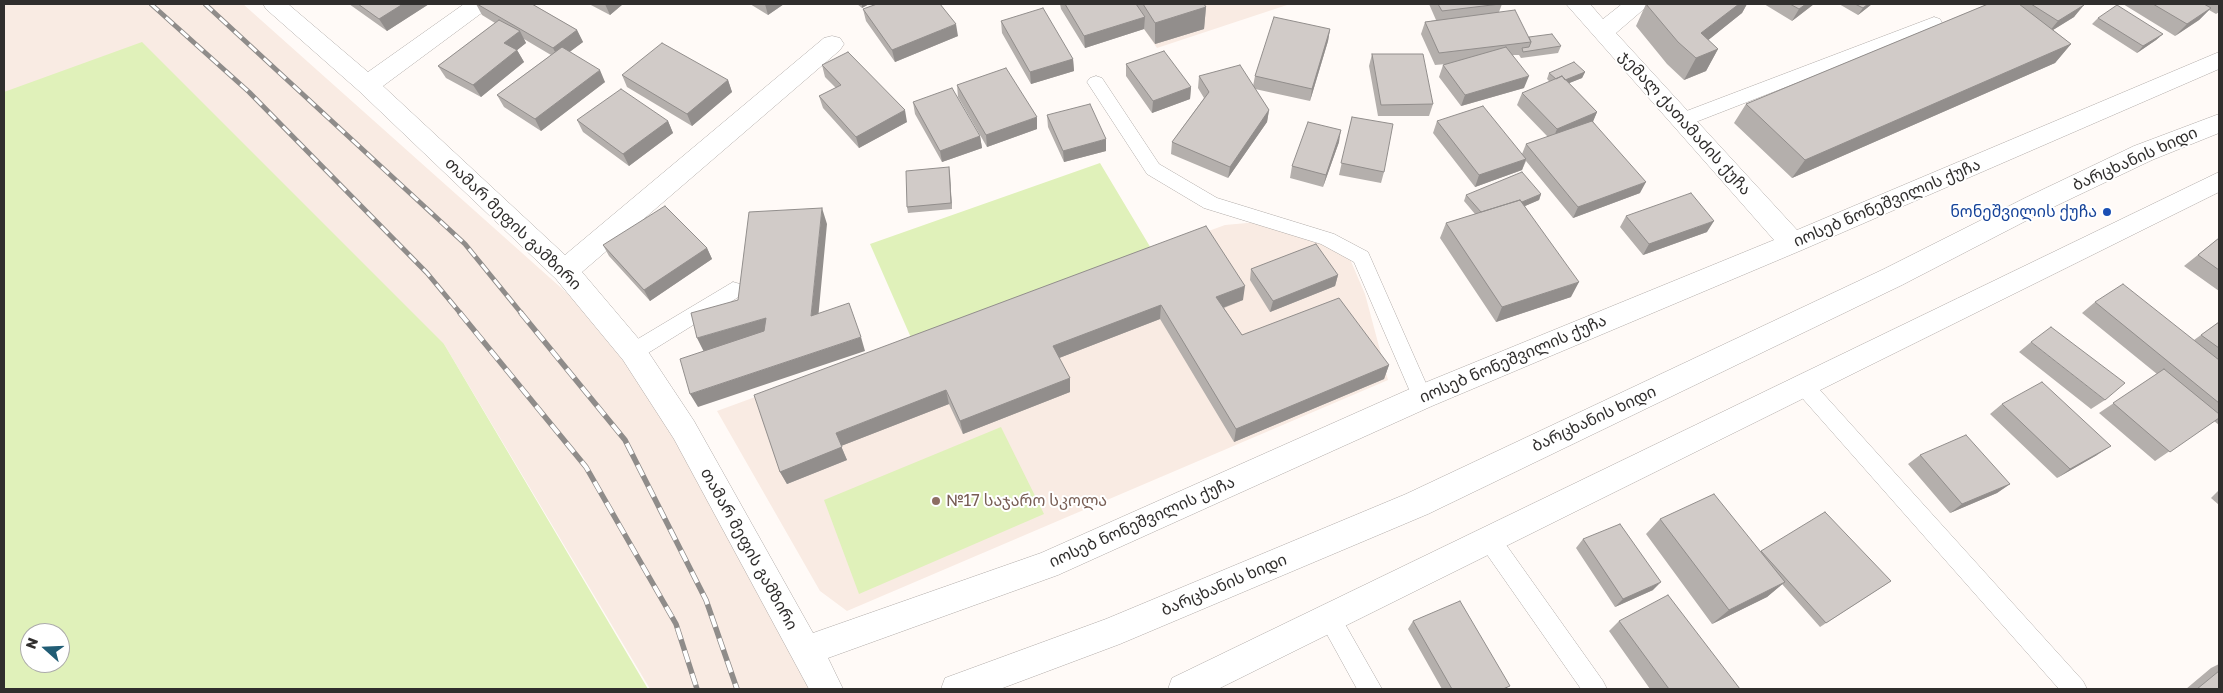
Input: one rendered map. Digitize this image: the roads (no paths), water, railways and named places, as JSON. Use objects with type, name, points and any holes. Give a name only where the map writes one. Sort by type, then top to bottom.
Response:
[{"type":"street","name":"თამარ მეფის გამზირი","points":[[274,4],[367,85],[565,271],[633,352],[684,430],[827,689]]},
{"type":"street","points":[[367,85],[479,4]]},
{"type":"street","name":"ჯემალ ქათამაძის ქუჩა","points":[[1577,4],[1793,243]]},
{"type":"street","points":[[1602,32],[1636,4]]},
{"type":"street","points":[[565,271],[832,44]]},
{"type":"street","name":"იოსებ ნონეშვილის ქუჩა","points":[[805,651],[1047,565],[1422,397],[1793,243],[2219,60]]},
{"type":"street","name":"ბარცხანის ხიდი","points":[[957,689],[1109,633],[1417,504],[1893,276],[2143,153],[2219,123]]},
{"type":"street","points":[[1184,689],[2219,180]]},
{"type":"lane","points":[[1682,120],[1934,23]]},
{"type":"lane","points":[[1096,82],[1153,169],[1211,203],[1327,239],[1361,257],[1422,397]]},
{"type":"lane","points":[[633,352],[733,290]]},
{"type":"lane","points":[[1803,385],[2075,689]]},
{"type":"lane","points":[[1489,539],[1595,689]]},
{"type":"lane","points":[[1329,618],[1370,689]]},
{"type":"railway","points":[[151,4],[249,92],[427,273],[461,314]]},
{"type":"railway","points":[[205,4],[465,244],[522,314]]},
{"type":"railway","points":[[460,313],[586,467],[676,624],[697,689]]},
{"type":"railway","points":[[521,313],[625,440],[706,600],[737,689]]},
{"type":"place","name":"ნონეშვილის ქუჩა","points":[[2107,212]]},
{"type":"place","name":"№17 საჯარო სკოლა","points":[[936,501]]}]
